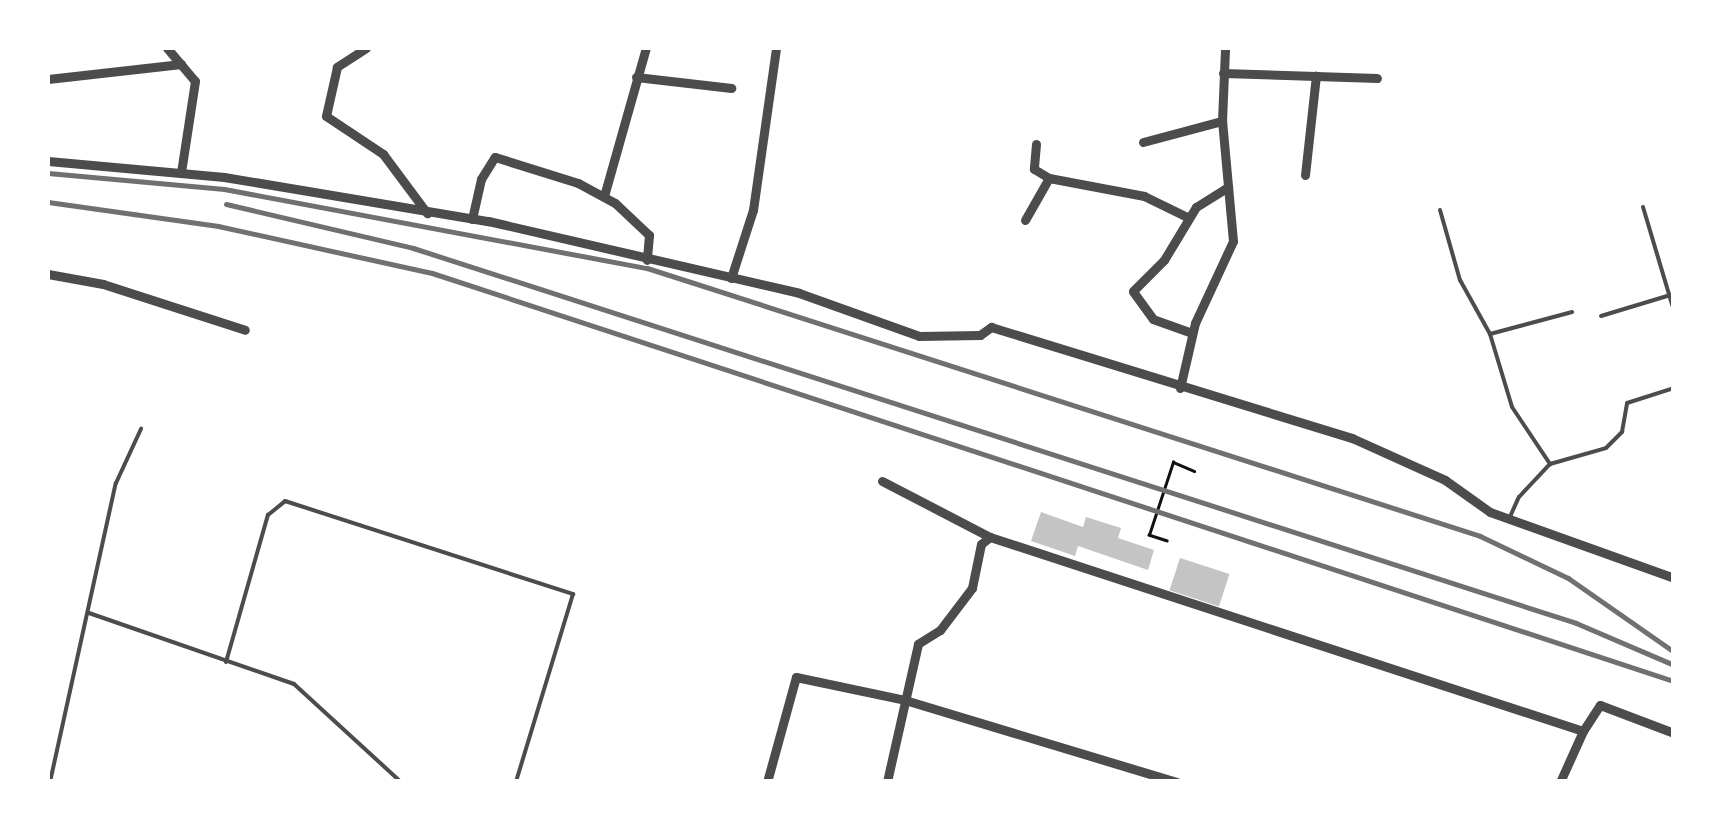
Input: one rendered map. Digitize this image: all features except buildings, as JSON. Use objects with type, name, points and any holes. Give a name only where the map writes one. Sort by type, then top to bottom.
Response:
[{"type":"street","points":[[167,48],[196,90],[180,173]]},
{"type":"street","points":[[366,48],[337,67],[326,116],[382,154],[428,212]]},
{"type":"street","points":[[604,196],[646,48]]},
{"type":"street","points":[[730,278],[753,210],[776,48]]},
{"type":"street","points":[[1180,388],[1192,333],[1232,241],[1222,122],[1226,48]]},
{"type":"street","points":[[48,79],[181,64]]},
{"type":"street","points":[[1224,73],[1378,78]]},
{"type":"street","points":[[1305,175],[1316,76]]},
{"type":"street","points":[[636,77],[731,88]]},
{"type":"street","points":[[1143,142],[1222,122]]},
{"type":"street","points":[[1036,144],[1034,170],[1049,178],[1144,196],[1187,217]]},
{"type":"street","points":[[472,219],[481,179],[495,157],[604,196],[649,235],[647,260]]},
{"type":"street","points":[[48,161],[180,173],[472,219],[799,293],[919,336],[980,335],[991,327],[1352,438],[1445,480],[1510,519],[1674,578]]},
{"type":"street","points":[[1025,220],[1049,178]]},
{"type":"street","points":[[1192,333],[1153,318],[1133,291],[1164,260],[1187,217],[1228,187]]},
{"type":"street","points":[[48,274],[103,284],[245,330]]},
{"type":"street","points":[[882,482],[990,536],[1583,731]]},
{"type":"street","points":[[887,782],[918,644],[940,630],[972,588],[981,544],[990,536]]},
{"type":"street","points":[[767,782],[796,677],[906,700],[1177,782]]},
{"type":"street","points":[[1560,782],[1583,731],[1600,705],[1674,733]]},
{"type":"lane","points":[[1643,207],[1674,310]]},
{"type":"lane","points":[[1440,210],[1460,280],[1490,334],[1512,407],[1550,464]]},
{"type":"lane","points":[[1601,316],[1671,295]]},
{"type":"lane","points":[[1490,334],[1572,312]]},
{"type":"lane","points":[[1510,519],[1519,498],[1550,464],[1606,448],[1622,432],[1628,403],[1674,388]]},
{"type":"lane","points":[[50,782],[116,483],[141,429]]},
{"type":"lane","points":[[226,662],[268,515],[284,502],[574,594],[516,782]]},
{"type":"lane","points":[[89,613],[306,691],[401,782]]},
{"type":"path","points":[[1167,541],[1149,535],[1174,462],[1194,471]]},
{"type":"railway","points":[[48,173],[224,189],[647,268],[1480,536],[1568,578],[1674,652]]},
{"type":"railway","points":[[48,202],[218,226],[432,273],[1674,681]]},
{"type":"railway","points":[[226,204],[413,248],[1576,623],[1674,665]]}]
